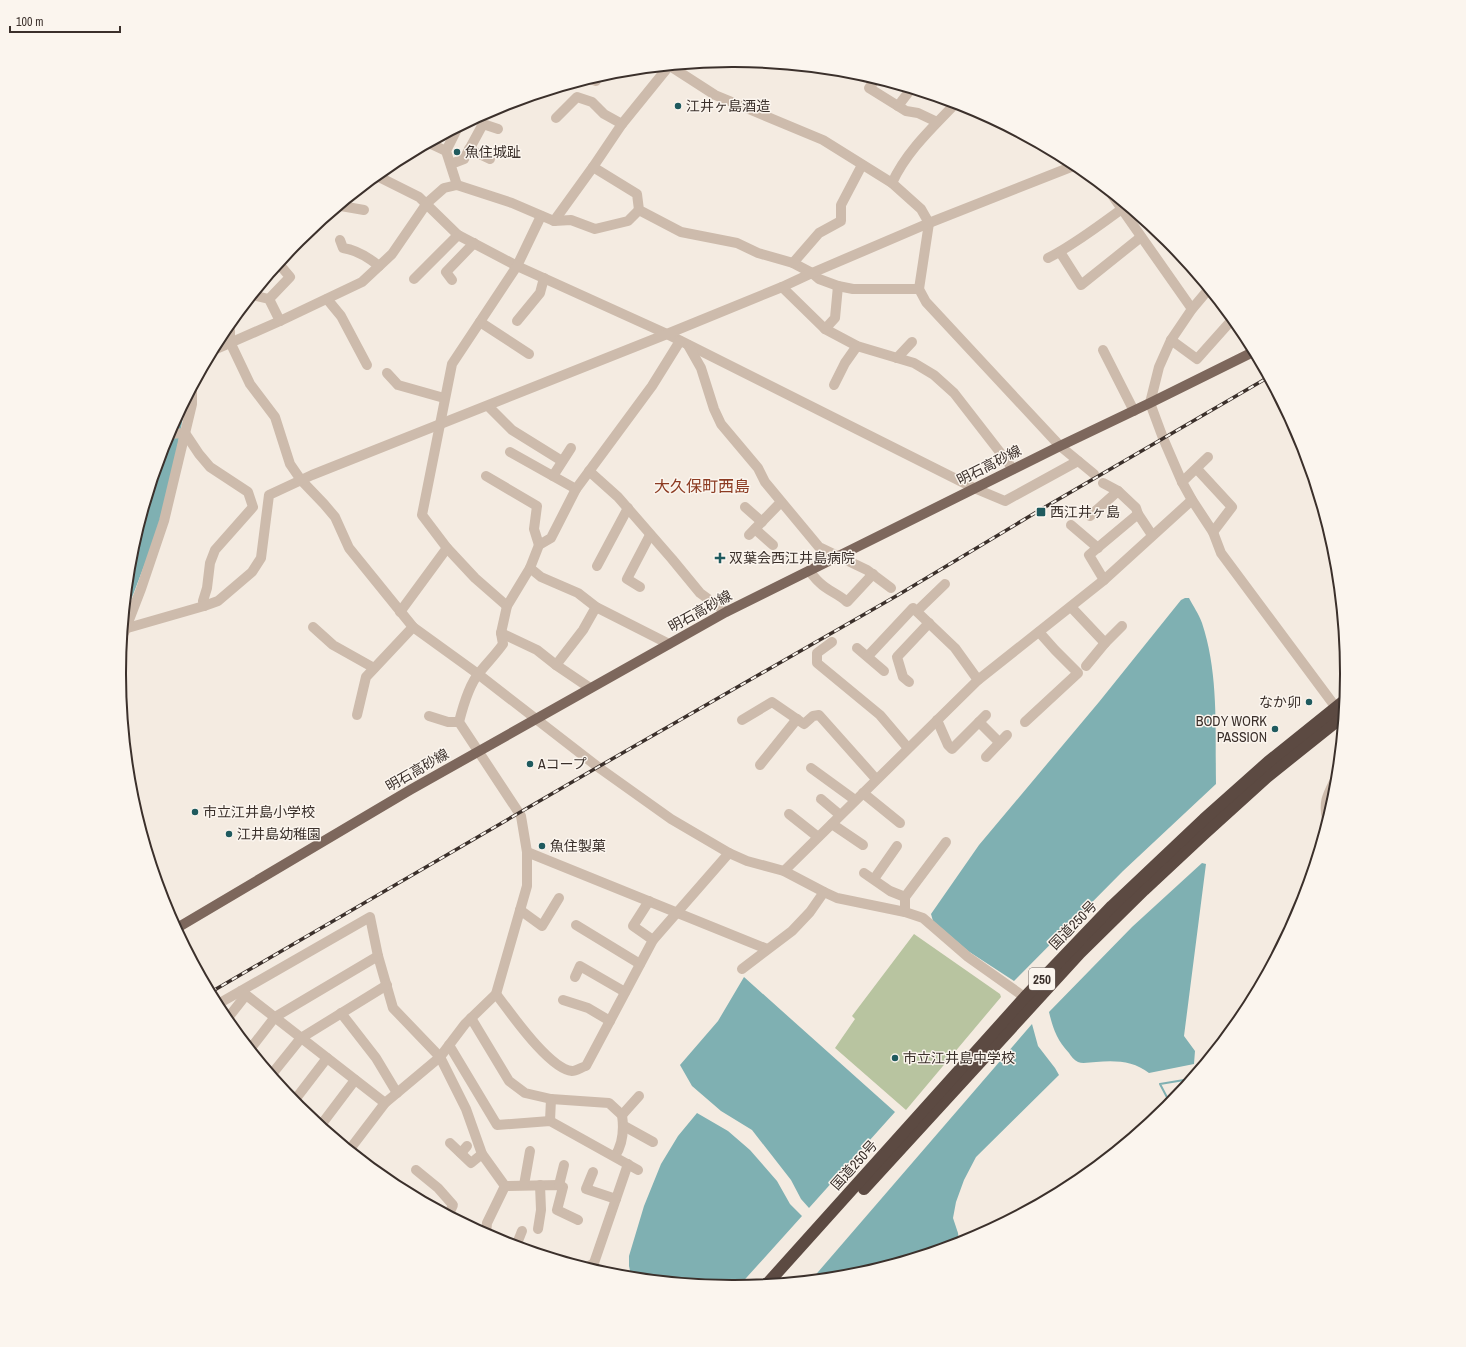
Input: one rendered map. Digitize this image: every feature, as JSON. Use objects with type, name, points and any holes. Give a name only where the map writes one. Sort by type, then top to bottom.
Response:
[{"type":"highway","name":"国道250号","points":[[783,1278],[1112,906],[1204,819],[1268,762],[1338,712]]},
{"type":"highway","name":"国道250号","points":[[772,1279],[1029,1001]]},
{"type":"main road","name":"明石高砂線","points":[[182,925],[410,790],[726,612],[974,488],[1248,354]]},
{"type":"street","points":[[676,70],[715,95],[823,140],[862,166],[892,183],[921,209],[929,223],[918,289],[926,302],[1060,446],[1094,474]]},
{"type":"street","points":[[554,221],[622,124],[666,71]]},
{"type":"street","points":[[872,84],[869,88],[906,111],[918,113],[938,122]]},
{"type":"street","points":[[898,106],[908,93]]},
{"type":"street","points":[[556,118],[577,97],[592,102],[604,114],[622,124]]},
{"type":"street","points":[[892,183],[895,175],[916,145],[951,108]]},
{"type":"street","points":[[451,164],[464,159],[483,124],[498,130]]},
{"type":"street","points":[[446,151],[454,136]]},
{"type":"street","points":[[434,146],[446,151],[457,185]]},
{"type":"street","points":[[469,149],[490,159]]},
{"type":"street","points":[[793,263],[820,233],[841,221],[841,205],[862,166]]},
{"type":"street","points":[[593,167],[637,194],[639,210]]},
{"type":"street","points":[[128,630],[218,601],[252,572],[261,558],[269,495],[312,475],[667,334],[782,287],[812,272],[929,223],[1068,168]]},
{"type":"street","points":[[382,179],[419,197],[427,203],[458,235],[517,266],[684,342],[974,488],[1005,501],[1078,461]]},
{"type":"street","points":[[224,345],[280,321],[362,282],[392,254],[427,203],[444,188],[457,185],[512,204],[554,221],[571,220],[595,229],[628,221],[639,210]]},
{"type":"street","points":[[346,207],[364,210]]},
{"type":"street","points":[[1048,258],[1060,252],[1122,209],[1192,309]]},
{"type":"street","points":[[639,210],[681,232],[737,243],[758,254],[793,263],[812,272],[819,279],[838,286],[853,289],[918,289]]},
{"type":"street","points":[[506,606],[475,578],[447,548],[422,515],[444,398],[452,364],[517,266],[541,216]]},
{"type":"street","points":[[414,279],[458,235]]},
{"type":"street","points":[[1060,252],[1081,285],[1141,237]]},
{"type":"street","points":[[340,240],[343,248],[353,250],[366,256],[379,266]]},
{"type":"street","points":[[452,280],[446,272],[474,243]]},
{"type":"street","points":[[269,299],[290,277],[282,268]]},
{"type":"street","points":[[517,321],[540,293],[544,278]]},
{"type":"street","points":[[825,329],[835,318],[838,286]]},
{"type":"street","points":[[782,287],[825,329],[857,346],[914,363],[934,375],[954,393],[1013,469]]},
{"type":"street","points":[[1205,293],[1192,309],[1171,340],[1159,367],[1150,403],[1182,482],[1213,532],[1221,553],[1338,707]]},
{"type":"street","points":[[258,297],[269,299]]},
{"type":"street","points":[[269,299],[280,321]]},
{"type":"street","points":[[327,299],[341,316],[367,365]]},
{"type":"street","points":[[480,322],[530,354]]},
{"type":"street","points":[[1171,340],[1197,359],[1228,324]]},
{"type":"street","points":[[230,336],[230,342],[250,384],[274,417],[290,464],[301,480],[335,517],[349,548],[413,627],[537,718],[598,767],[671,819],[729,853],[747,861],[784,871],[837,898],[905,912],[923,918],[968,957],[1029,1001]]},
{"type":"street","points":[[353,1145],[385,1103],[440,1057],[464,1024],[496,994],[527,886],[527,852],[521,816],[459,722],[466,700],[478,674],[503,644],[501,633],[506,606],[530,568],[539,545],[551,538],[576,489],[684,342]]},
{"type":"street","points":[[684,342],[701,368],[714,409],[721,424],[758,468],[765,482],[781,502],[819,547],[867,570],[891,588]]},
{"type":"street","points":[[897,358],[912,342]]},
{"type":"street","points":[[834,385],[857,346]]},
{"type":"street","points":[[1104,350],[1134,411]]},
{"type":"street","points":[[387,373],[398,385],[444,398]]},
{"type":"street","points":[[130,617],[141,589],[164,521],[192,399]]},
{"type":"street","points":[[488,406],[512,430],[562,461]]},
{"type":"street","points":[[185,433],[210,467],[248,492],[253,507],[215,550],[210,563],[207,588],[203,601],[204,606]]},
{"type":"street","points":[[176,434],[185,433]]},
{"type":"street","points":[[553,476],[571,448]]},
{"type":"street","points":[[510,452],[576,489]]},
{"type":"street","points":[[1182,482],[1208,457]]},
{"type":"street","points":[[1197,469],[1232,507],[1213,532]]},
{"type":"street","points":[[589,471],[618,497],[700,593],[726,612]]},
{"type":"street","points":[[486,476],[537,506],[534,529],[539,545]]},
{"type":"street","points":[[1103,482],[1118,491],[1136,508],[1138,514],[1152,535]]},
{"type":"street","points":[[1090,516],[1118,491]]},
{"type":"street","points":[[784,871],[978,680],[1104,580],[1192,500]]},
{"type":"street","points":[[755,529],[781,502]]},
{"type":"street","points":[[745,507],[755,529],[773,545]]},
{"type":"street","points":[[597,566],[628,508]]},
{"type":"street","points":[[1104,580],[1089,555],[1138,514]]},
{"type":"street","points":[[1071,525],[1098,548]]},
{"type":"street","points":[[640,586],[627,579],[650,535]]},
{"type":"street","points":[[400,612],[447,548]]},
{"type":"street","points":[[530,568],[541,577],[578,592],[596,607],[669,644]]},
{"type":"street","points":[[809,571],[819,583],[839,595],[847,602],[872,574]]},
{"type":"street","points":[[917,611],[945,584]]},
{"type":"street","points":[[556,665],[583,630],[596,607]]},
{"type":"street","points":[[1071,607],[1105,643]]},
{"type":"street","points":[[868,656],[913,608],[955,648],[978,680]]},
{"type":"street","points":[[909,682],[903,678],[897,657],[929,623]]},
{"type":"street","points":[[1086,666],[1105,643],[1122,626]]},
{"type":"street","points":[[313,627],[333,645],[374,668]]},
{"type":"street","points":[[357,714],[366,678],[413,627]]},
{"type":"street","points":[[1025,722],[1078,673],[1039,632]]},
{"type":"street","points":[[501,633],[537,650],[590,688]]},
{"type":"street","points":[[832,642],[817,652],[817,663],[880,715],[908,748]]},
{"type":"street","points":[[858,648],[884,671]]},
{"type":"street","points":[[742,720],[772,702],[804,724],[813,716],[819,715],[876,779]]},
{"type":"street","points":[[429,716],[448,722],[459,722]]},
{"type":"street","points":[[937,720],[948,745],[952,749],[982,718],[999,742]]},
{"type":"street","points":[[760,765],[797,719]]},
{"type":"street","points":[[986,757],[1007,735]]},
{"type":"street","points":[[811,768],[855,800]]},
{"type":"street","points":[[863,793],[900,822]]},
{"type":"street","points":[[821,799],[840,815]]},
{"type":"street","points":[[789,814],[818,837]]},
{"type":"street","points":[[832,824],[863,845]]},
{"type":"street","points":[[905,912],[905,897],[946,842]]},
{"type":"street","points":[[874,879],[897,846]]},
{"type":"street","points":[[527,852],[767,949]]},
{"type":"street","points":[[496,994],[539,1050],[564,1069],[573,1072],[586,1066],[653,940],[729,853]]},
{"type":"street","points":[[864,873],[890,891],[905,897]]},
{"type":"street","points":[[742,970],[792,931],[810,912],[824,892]]},
{"type":"street","points":[[520,910],[542,926],[559,898]]},
{"type":"street","points":[[649,901],[633,926],[653,940]]},
{"type":"street","points":[[224,1002],[244,993],[370,917],[378,956],[393,1008],[440,1057],[466,1109],[482,1154],[505,1186]]},
{"type":"street","points":[[576,924],[640,964]]},
{"type":"street","points":[[253,1044],[274,1017],[378,956]]},
{"type":"street","points":[[575,977],[580,966],[625,992]]},
{"type":"street","points":[[275,1070],[301,1038],[387,985]]},
{"type":"street","points":[[244,993],[385,1103]]},
{"type":"street","points":[[231,1013],[244,993]]},
{"type":"street","points":[[563,1000],[588,1008],[610,1021]]},
{"type":"street","points":[[341,1014],[376,1058],[397,1093]]},
{"type":"street","points":[[471,1018],[509,1081],[525,1092],[551,1099],[609,1103],[623,1120],[653,1142]]},
{"type":"street","points":[[449,1045],[497,1125],[550,1121],[638,1170]]},
{"type":"street","points":[[298,1096],[327,1058]]},
{"type":"street","points":[[324,1121],[355,1080]]},
{"type":"street","points":[[615,1156],[620,1149],[623,1120],[639,1096]]},
{"type":"street","points":[[550,1121],[551,1099]]},
{"type":"street","points":[[450,1143],[464,1150],[471,1163],[482,1154]]},
{"type":"street","points":[[524,1185],[530,1151]]},
{"type":"street","points":[[594,1263],[628,1164]]},
{"type":"street","points":[[559,1185],[564,1165]]},
{"type":"street","points":[[416,1170],[438,1188],[453,1205],[451,1210]]},
{"type":"street","points":[[593,1172],[586,1189],[616,1199]]},
{"type":"street","points":[[538,1229],[541,1210],[540,1185]]},
{"type":"street","points":[[505,1186],[559,1185],[563,1187],[557,1210],[578,1220]]},
{"type":"street","points":[[487,1227],[505,1186]]},
{"type":"street","points":[[518,1241],[522,1231]]},
{"type":"green space","points":[[914,934],[1000,994],[1001,997],[906,1110],[835,1048],[855,1019],[852,1016]]},
{"type":"water","points":[[182,420],[176,454],[159,527],[132,599],[138,555],[147,517],[159,479]]},
{"type":"water","points":[[1189,598],[1201,620],[1211,662],[1214,682],[1216,723],[1216,784],[1123,871],[1014,981],[968,951],[933,921],[931,914],[979,845],[1099,702],[1181,600]]},
{"type":"water","points":[[1202,863],[1206,864],[1184,1036],[1195,1051],[1194,1064],[1149,1073],[1137,1066],[1124,1062],[1078,1062],[1072,1057],[1058,1039],[1049,1012],[1132,927]]},
{"type":"water","points":[[744,977],[895,1112],[809,1208],[801,1199],[791,1180],[752,1130],[721,1111],[692,1086],[680,1065],[718,1021]]},
{"type":"water","points":[[1032,1024],[1038,1046],[1059,1075],[976,1157],[964,1180],[956,1202],[953,1218],[958,1237],[928,1248],[890,1259],[816,1274]]},
{"type":"water","points":[[697,1113],[728,1131],[750,1150],[777,1181],[790,1204],[802,1216],[745,1280],[693,1279],[630,1271],[629,1256],[644,1206],[661,1164],[678,1136]]},
{"type":"waterway","points":[[1167,1097],[1160,1084],[1182,1080]]},
{"type":"railway","points":[[216,989],[898,595],[1040,510],[1263,380]]},
{"type":"place","name":"江井ヶ島酒造","points":[[678,106]]},
{"type":"place","name":"魚住城趾","points":[[457,152]]},
{"type":"place","name":"西江井ヶ島","points":[[1041,512]]},
{"type":"place","name":"双葉会西江井島病院","points":[[720,558]]},
{"type":"place","name":"なか卯","points":[[1309,702]]},
{"type":"place","name":"BODY WORK PASSION","points":[[1275,729]]},
{"type":"place","name":"Aコープ","points":[[530,764]]},
{"type":"place","name":"市立江井島小学校","points":[[195,812]]},
{"type":"place","name":"江井島幼稚園","points":[[229,834]]},
{"type":"place","name":"魚住製菓","points":[[542,846]]},
{"type":"place","name":"市立江井島中学校","points":[[895,1058]]},
{"type":"district","name":"大久保町西島","points":[[702,486]]}]
